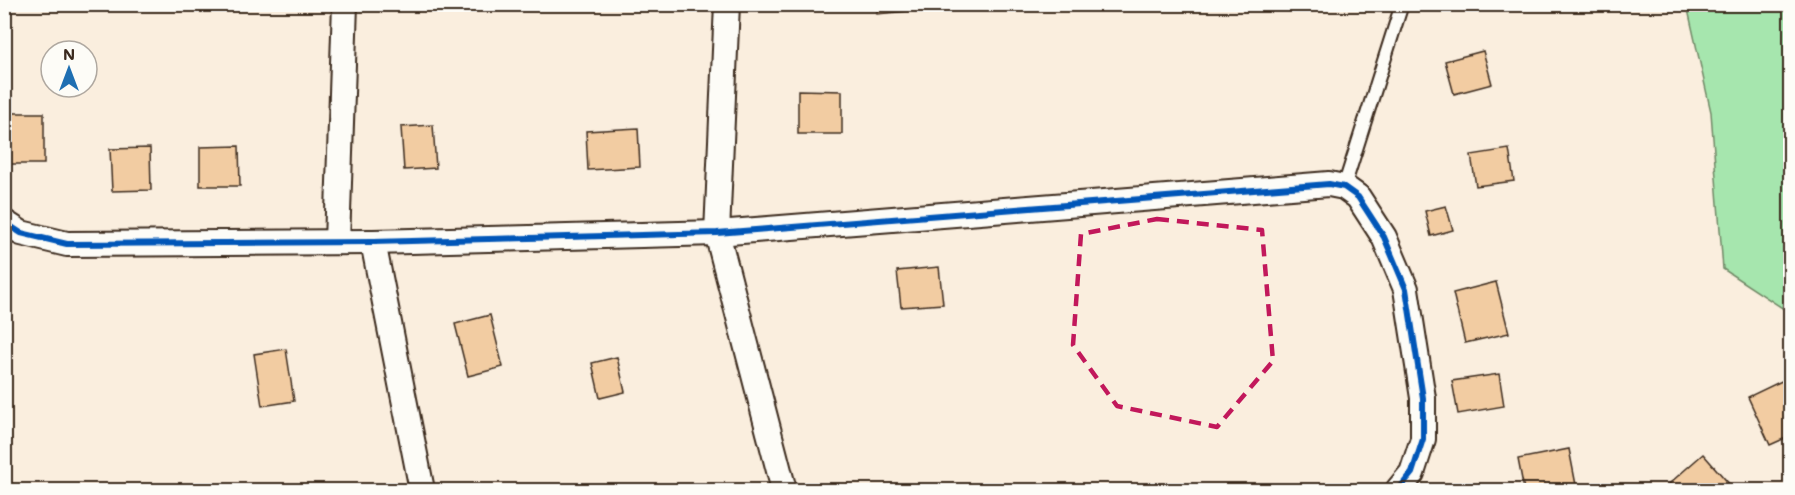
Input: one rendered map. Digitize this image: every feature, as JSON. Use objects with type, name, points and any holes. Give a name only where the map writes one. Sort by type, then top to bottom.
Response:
[{"type":"street","points":[[337,242],[345,4]]},
{"type":"street","points":[[727,4],[717,233],[784,490]]},
{"type":"street","points":[[4,222],[21,233],[68,244],[372,242],[717,233],[1329,184],[1344,187],[1358,197],[1384,237],[1406,289],[1423,398],[1423,439],[1412,473],[1398,490]]},
{"type":"street","points":[[372,242],[422,490]]},
{"type":"lane","points":[[1344,187],[1402,4]]},
{"type":"highlighted area","points":[[1157,219],[1262,230],[1273,361],[1217,427],[1117,406],[1073,345],[1081,234]]},
{"type":"green space","points":[[1687,5],[1790,5],[1790,313],[1723,269],[1711,112]]},
{"type":"building","points":[[877,4],[907,4],[908,11],[877,14]]},
{"type":"building","points":[[1483,51],[1492,84],[1454,94],[1445,61]]},
{"type":"building","points":[[798,90],[842,91],[842,134],[798,134]]},
{"type":"building","points":[[5,113],[44,113],[44,164],[5,164]]},
{"type":"building","points":[[433,125],[436,168],[404,170],[401,127]]},
{"type":"building","points":[[638,128],[640,167],[588,170],[586,131]]},
{"type":"building","points":[[239,146],[240,186],[200,186],[200,147]]},
{"type":"building","points":[[150,148],[151,190],[112,191],[110,149]]},
{"type":"building","points":[[1509,149],[1514,181],[1476,186],[1471,155]]},
{"type":"building","points":[[1446,206],[1453,230],[1431,236],[1425,211]]},
{"type":"building","points":[[939,267],[943,304],[901,307],[897,271]]},
{"type":"building","points":[[1496,282],[1509,333],[1465,343],[1453,293]]},
{"type":"building","points":[[490,315],[503,367],[468,376],[455,324]]},
{"type":"building","points":[[286,349],[294,401],[262,406],[254,354]]},
{"type":"building","points":[[617,357],[625,392],[600,398],[592,363]]},
{"type":"building","points":[[1499,374],[1504,406],[1458,414],[1452,381]]},
{"type":"building","points":[[1790,377],[1790,436],[1770,445],[1748,397]]},
{"type":"building","points":[[1569,449],[1576,485],[1547,490],[1524,490],[1518,459]]},
{"type":"building","points":[[1703,454],[1731,486],[1726,490],[1662,490]]},
{"type":"cycle path","points":[[4,222],[21,233],[67,244],[373,242],[717,233],[1329,184],[1344,187],[1358,197],[1384,237],[1406,289],[1423,398],[1423,439],[1412,473],[1398,490]]}]
